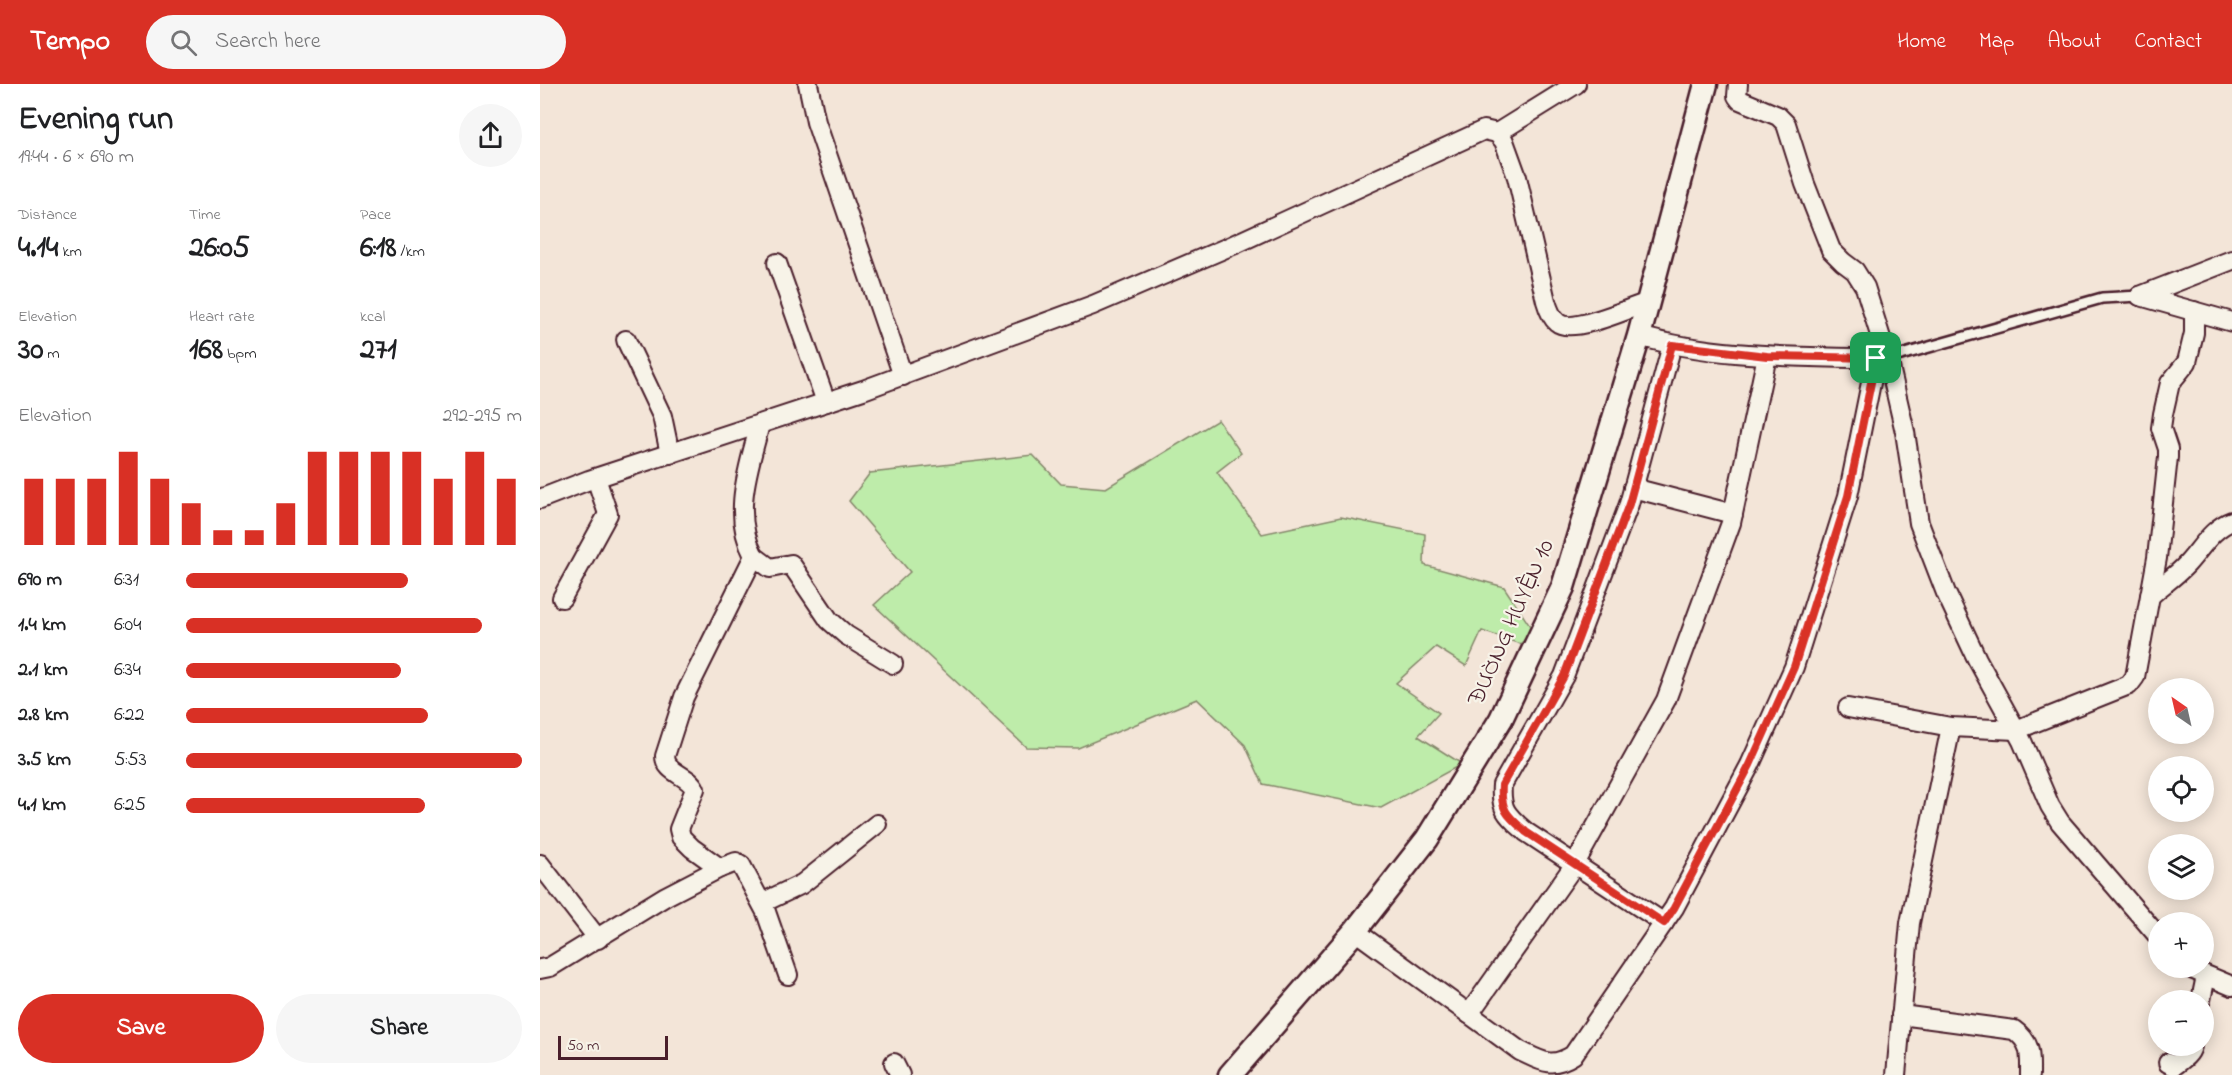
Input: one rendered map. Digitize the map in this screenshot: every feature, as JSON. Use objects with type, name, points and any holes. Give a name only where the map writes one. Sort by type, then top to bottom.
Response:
[{"type":"street","points":[[808,84],[816,122],[903,376]]},
{"type":"street","points":[[1497,133],[1576,84]]},
{"type":"street","name":"ĐƯỜNG HUYỆN 10","points":[[1230,1075],[1355,931],[1427,839],[1506,708],[1563,587],[1639,336],[1706,84]]},
{"type":"street","points":[[1738,84],[1737,96],[1740,100],[1778,116],[1786,124],[1805,184],[1831,250],[1860,278],[1905,432],[1919,523],[1946,593],[1977,659],[2016,730],[2050,806],[2060,822],[2148,924]]},
{"type":"street","points":[[540,499],[596,478],[903,376],[1114,296],[1484,130],[1497,133],[1504,141],[1514,166],[1546,301],[1557,323],[1563,326],[1579,326],[1648,302]]},
{"type":"street","points":[[2140,296],[2232,260]]},
{"type":"street","points":[[777,263],[826,402]]},
{"type":"street","points":[[2140,296],[2232,322]]},
{"type":"street","points":[[1848,708],[1951,727],[2016,730],[2129,685],[2135,677],[2157,558],[2168,457],[2168,449],[2161,428],[2163,414],[2170,383],[2187,362],[2194,333],[2194,311]]},
{"type":"street","points":[[1639,336],[1672,345],[1767,356],[1882,359]]},
{"type":"street","points":[[626,340],[662,416],[670,454]]},
{"type":"street","points":[[1664,923],[1526,832],[1506,815],[1501,798],[1502,785],[1564,676],[1633,488],[1672,345]]},
{"type":"street","points":[[1469,1014],[1575,864],[1666,700],[1733,514],[1767,356]]},
{"type":"street","points":[[1355,931],[1520,1051],[1545,1063],[1560,1063],[1573,1055],[1674,908],[1750,765],[1794,667],[1848,496],[1882,359]]},
{"type":"street","points":[[760,424],[743,484],[743,520],[749,547],[754,556],[771,568],[791,564],[829,620],[846,635],[893,664]]},
{"type":"street","points":[[562,598],[608,514],[596,478]]},
{"type":"street","points":[[1633,488],[1733,514]]},
{"type":"street","points":[[2150,596],[2186,565],[2210,536],[2232,521]]},
{"type":"street","points":[[720,868],[681,837],[679,829],[695,789],[693,784],[668,767],[665,756],[684,697],[754,556]]},
{"type":"street","points":[[1896,1075],[1910,923],[1951,727]]},
{"type":"street","points":[[762,903],[802,884],[877,824]]},
{"type":"street","points":[[540,969],[550,967],[666,896],[720,868],[739,863],[762,903],[788,975]]},
{"type":"street","points":[[540,864],[598,939]]},
{"type":"street","points":[[2211,978],[2232,986]]},
{"type":"street","points":[[1901,1015],[2014,1030],[2025,1037],[2031,1048],[2030,1075]]},
{"type":"street","points":[[2168,1063],[2174,1066],[2186,1056]]},
{"type":"lane","points":[[1882,359],[2102,298],[2140,296]]},
{"type":"green space","points":[[1218,420],[1241,453],[1217,472],[1262,534],[1341,517],[1425,534],[1424,565],[1504,587],[1534,632],[1520,644],[1482,631],[1466,666],[1436,647],[1396,683],[1439,713],[1418,736],[1462,764],[1381,808],[1263,784],[1245,745],[1197,699],[1078,748],[1026,747],[874,605],[910,572],[849,501],[870,473],[1033,455],[1061,484],[1106,488]]},
{"type":"route","points":[[1672,345],[1767,356],[1876,358],[1848,496],[1794,667],[1750,765],[1664,923],[1526,832],[1506,815],[1501,798],[1502,785],[1564,676],[1629,504],[1672,345]]}]
